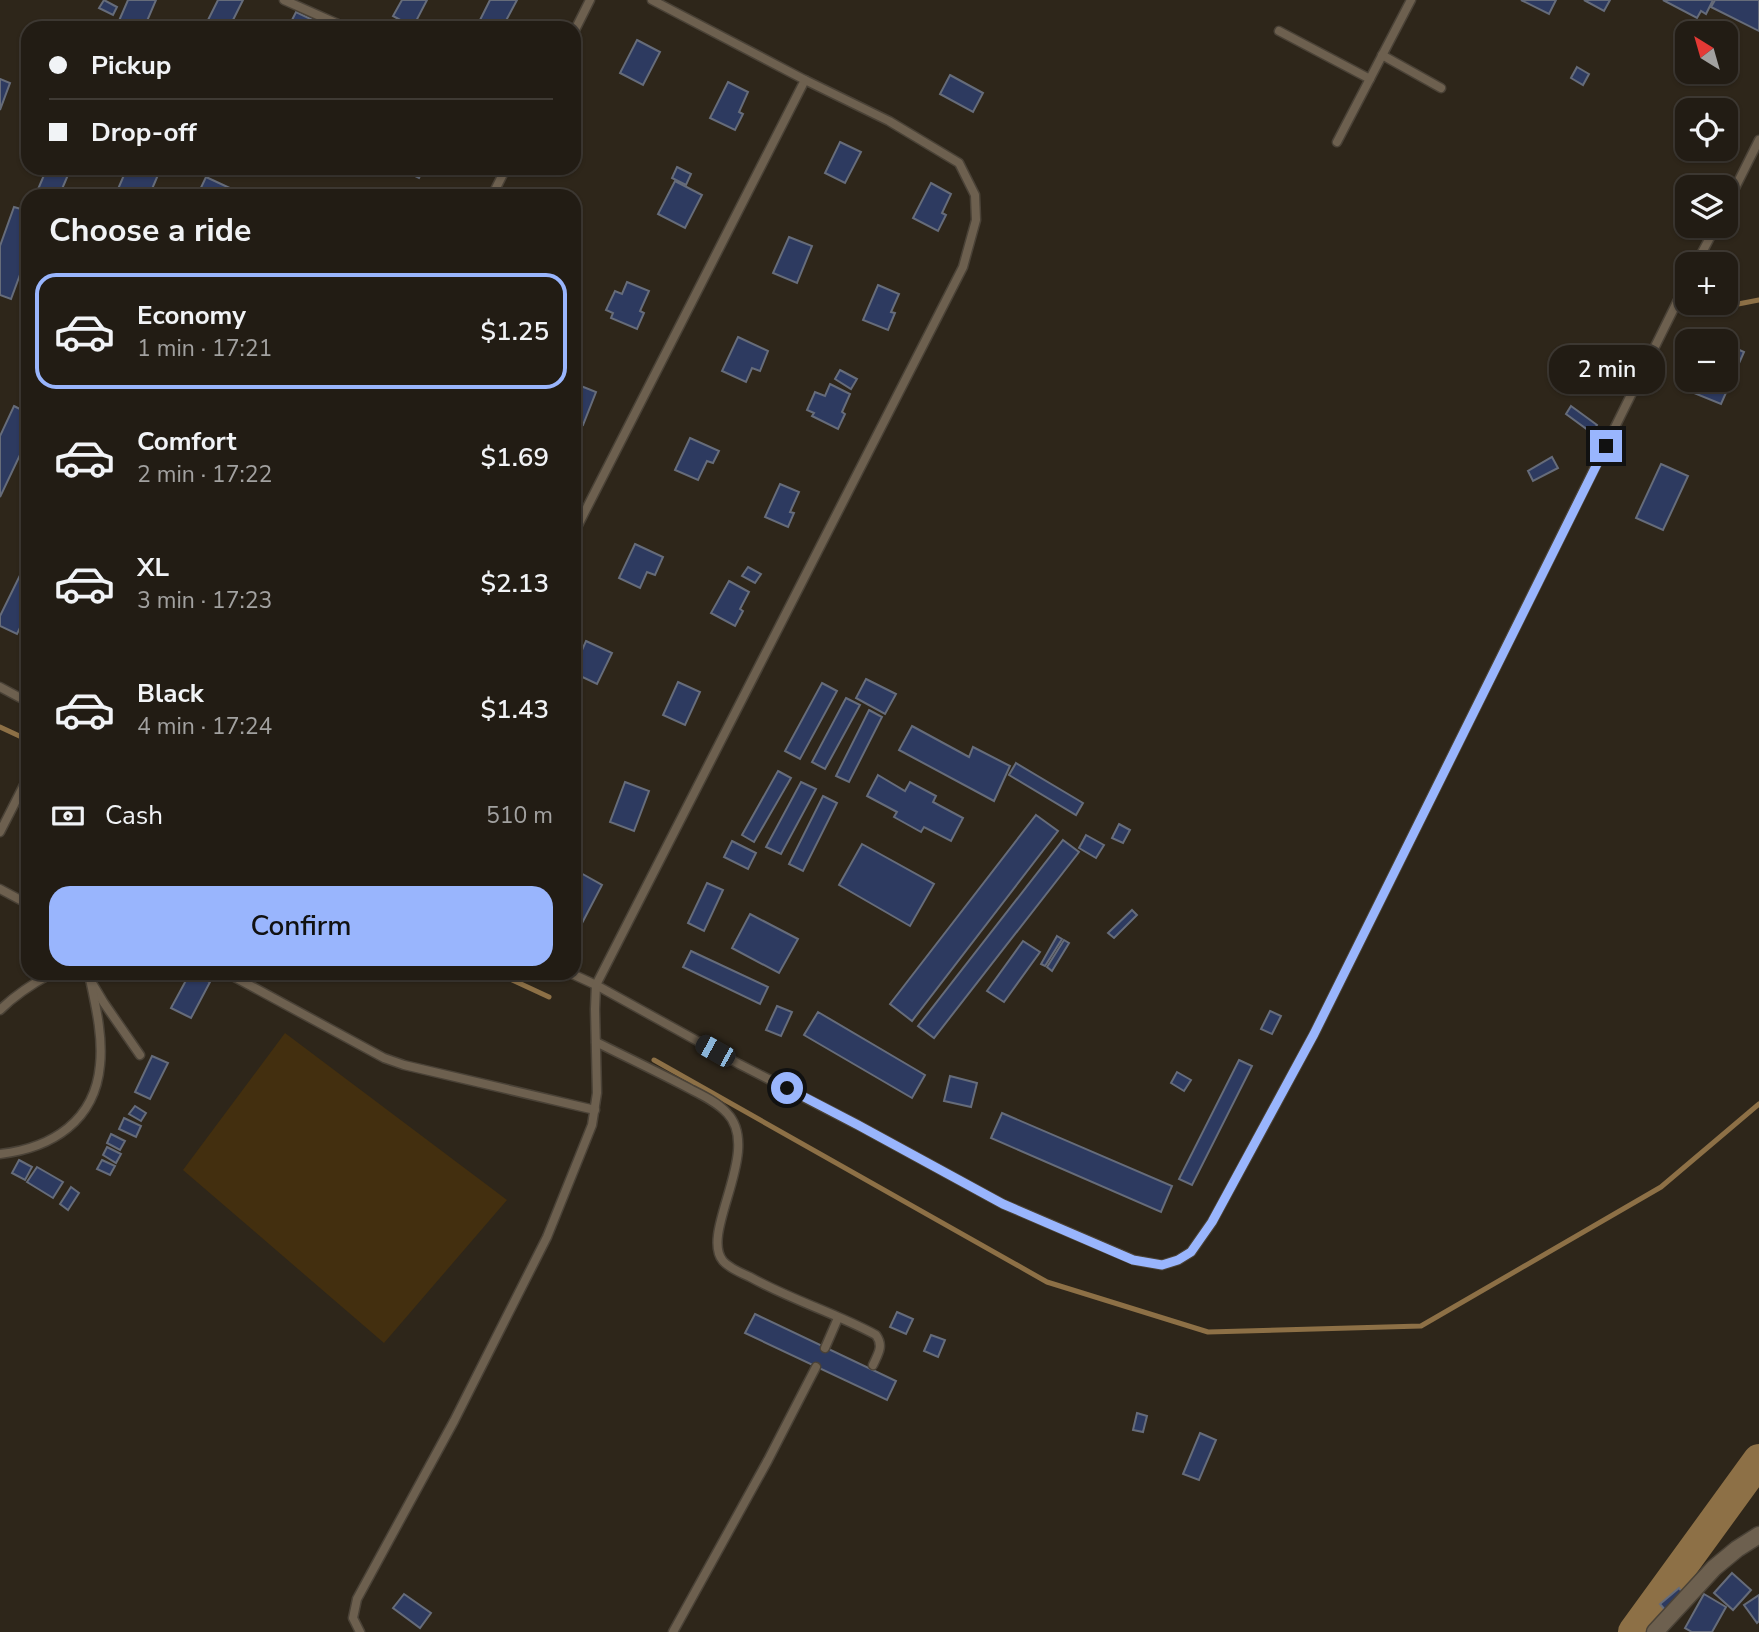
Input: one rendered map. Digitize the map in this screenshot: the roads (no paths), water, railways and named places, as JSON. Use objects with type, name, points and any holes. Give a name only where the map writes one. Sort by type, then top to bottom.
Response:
[{"type":"street","points":[[1655,1632],[1714,1568],[1759,1535]]},
{"type":"lane","points":[[284,0],[330,21]]},
{"type":"lane","points":[[580,21],[590,0]]},
{"type":"lane","points":[[360,1632],[353,1618],[356,1599],[454,1420],[547,1237],[592,1125],[597,1093],[594,1009],[596,985],[963,267],[976,220],[975,195],[959,163],[888,121],[652,0]]},
{"type":"lane","points":[[1338,142],[1410,0]]},
{"type":"lane","points":[[1279,31],[1370,79]]},
{"type":"lane","points":[[1382,55],[1441,88]]},
{"type":"lane","points":[[581,519],[805,80]]},
{"type":"lane","points":[[1738,182],[1759,140]]},
{"type":"lane","points":[[581,978],[1003,1204],[1133,1260],[1162,1265],[1178,1260],[1191,1252],[1212,1222],[1314,1034],[1675,306]]},
{"type":"lane","points":[[0,687],[21,698]]},
{"type":"lane","points":[[0,832],[21,791]]},
{"type":"lane","points":[[0,889],[21,900]]},
{"type":"lane","points":[[0,1010],[13,996],[39,980]]},
{"type":"lane","points":[[0,1154],[34,1146],[58,1136],[76,1122],[89,1104],[97,1084],[100,1063],[99,1030],[89,980]]},
{"type":"lane","points":[[90,980],[140,1055]]},
{"type":"lane","points":[[240,980],[384,1058],[595,1110]]},
{"type":"lane","points":[[596,1042],[680,1083],[726,1110],[737,1129],[738,1145],[734,1180],[719,1232],[717,1248],[720,1258],[760,1283],[876,1335],[881,1346],[873,1365]]},
{"type":"lane","points":[[825,1348],[838,1318]]},
{"type":"lane","points":[[673,1632],[762,1472],[816,1367]]},
{"type":"waterway","points":[[1738,304],[1759,300]]},
{"type":"waterway","points":[[0,727],[21,737]]},
{"type":"waterway","points":[[512,980],[549,997]]},
{"type":"waterway","points":[[654,1060],[1047,1282],[1208,1332],[1421,1326],[1661,1187],[1759,1104]]},
{"type":"waterway","points":[[1634,1632],[1759,1460]]}]
